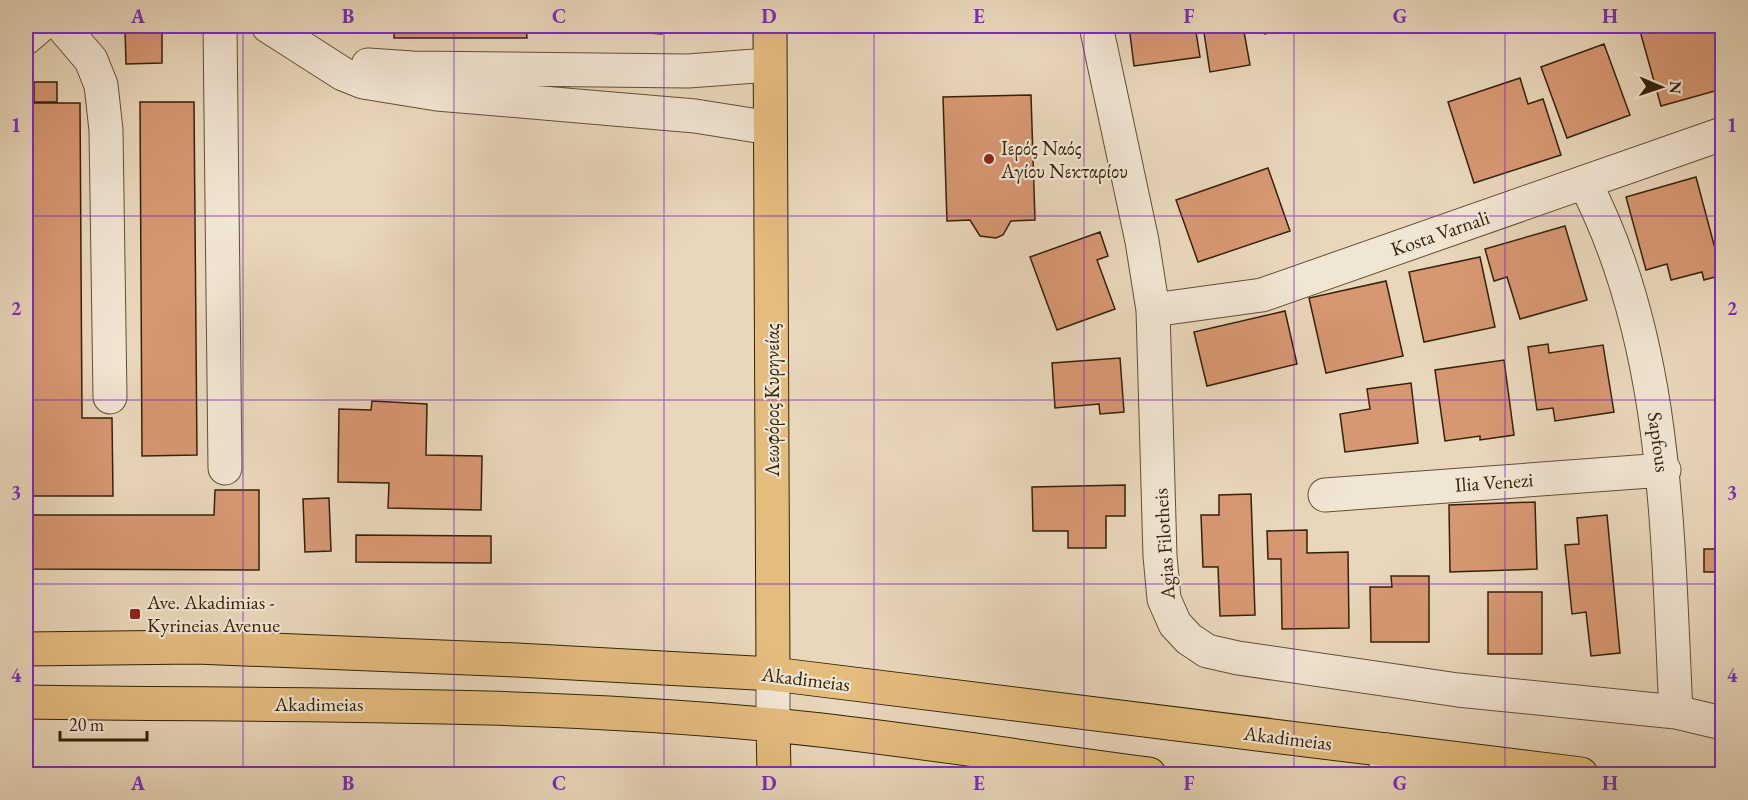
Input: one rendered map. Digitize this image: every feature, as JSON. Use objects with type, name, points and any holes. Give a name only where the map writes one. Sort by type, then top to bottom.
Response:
[{"type":"main road","name":"Λεωφόρος Κυρηνείας","points":[[770,26],[773,674]]},
{"type":"main road","name":"Akadimeias","points":[[26,649],[196,647],[517,660],[773,674],[1078,714],[1386,762],[1581,774]]},
{"type":"main road","name":"Akadimeias","points":[[26,702],[362,704],[526,710],[773,725],[1149,774]]},
{"type":"main road","name":"Λεωφόρος Κυρηνείας","points":[[773,725],[774,774]]},
{"type":"street","points":[[26,38],[40,26]]},
{"type":"street","points":[[62,26],[91,60],[101,85],[106,130],[110,397]]},
{"type":"street","points":[[220,26],[225,468]]},
{"type":"street","points":[[268,26],[343,74],[363,82],[404,90],[695,116],[770,128]]},
{"type":"street","name":"Agias Filotheis","points":[[1096,26],[1140,230],[1153,310],[1160,556],[1164,599],[1175,624],[1189,639],[1207,651],[1238,658],[1458,690],[1676,712],[1722,723]]},
{"type":"street","points":[[313,54],[367,64],[412,68],[688,71],[769,65]]},
{"type":"street","name":"Kosta Varnali","points":[[1153,310],[1262,295],[1722,134]]},
{"type":"street","name":"Sapfous","points":[[1585,183],[1600,212],[1629,296],[1650,375],[1664,470],[1676,712]]},
{"type":"street","name":"Ilia Venezi","points":[[1325,495],[1664,470]]},
{"type":"street","name":"Λεωφόρος Κυρηνείας","points":[[773,674],[773,725]]},
{"type":"building","points":[[394,26],[526,26],[527,38],[394,38]]},
{"type":"building","points":[[570,26],[662,26],[662,34],[570,28]]},
{"type":"building","points":[[1129,26],[1195,26],[1200,57],[1134,66]]},
{"type":"building","points":[[1203,26],[1243,26],[1250,65],[1210,72]]},
{"type":"building","points":[[1261,26],[1279,26],[1280,28],[1265,34]]},
{"type":"building","points":[[1658,26],[1715,26],[1722,52],[1722,89],[1661,106],[1640,31]]},
{"type":"building","points":[[125,28],[162,28],[162,63],[126,64]]},
{"type":"building","points":[[1604,44],[1630,115],[1567,138],[1541,67]]},
{"type":"building","points":[[1520,78],[1528,104],[1543,99],[1561,155],[1474,183],[1448,102]]},
{"type":"building","points":[[34,82],[57,82],[57,102],[34,102]]},
{"type":"building","name":"Ιερός Ναός Αγίου Νεκταρίου","points":[[1031,95],[1035,220],[1011,221],[1003,235],[996,238],[980,236],[970,220],[947,221],[943,97]]},
{"type":"building","points":[[140,102],[194,102],[197,455],[142,456]]},
{"type":"building","points":[[27,103],[80,103],[82,418],[112,418],[113,496],[30,496]]},
{"type":"building","points":[[1268,168],[1290,231],[1198,262],[1176,200]]},
{"type":"building","points":[[1696,177],[1722,275],[1704,280],[1702,272],[1671,280],[1667,264],[1646,270],[1626,197]]},
{"type":"building","points":[[1565,226],[1587,300],[1520,319],[1507,277],[1494,281],[1485,249]]},
{"type":"building","points":[[1100,232],[1108,256],[1097,260],[1115,309],[1057,330],[1030,257]]},
{"type":"building","points":[[1480,257],[1495,327],[1424,342],[1409,272]]},
{"type":"building","points":[[1386,281],[1403,356],[1326,373],[1309,298]]},
{"type":"building","points":[[1285,311],[1297,364],[1207,386],[1194,332]]},
{"type":"building","points":[[1548,344],[1549,353],[1603,345],[1614,412],[1555,421],[1553,408],[1537,410],[1528,347]]},
{"type":"building","points":[[1120,358],[1124,412],[1100,414],[1099,404],[1055,408],[1052,363]]},
{"type":"building","points":[[1504,360],[1514,435],[1480,440],[1480,436],[1445,441],[1435,370]]},
{"type":"building","points":[[1411,383],[1418,443],[1345,452],[1340,414],[1370,409],[1367,389]]},
{"type":"building","points":[[372,401],[427,404],[426,455],[482,456],[481,510],[388,508],[389,483],[338,482],[339,409],[371,410]]},
{"type":"building","points":[[1125,485],[1125,516],[1106,516],[1106,548],[1068,548],[1068,531],[1033,531],[1032,487]]},
{"type":"building","points":[[215,490],[259,490],[259,570],[32,569],[33,515],[214,515]]},
{"type":"building","points":[[1251,494],[1255,615],[1220,616],[1218,567],[1203,567],[1201,515],[1219,515],[1219,495]]},
{"type":"building","points":[[329,498],[331,551],[305,552],[303,499]]},
{"type":"building","points":[[1535,502],[1537,569],[1450,572],[1449,505]]},
{"type":"building","points":[[1607,515],[1620,653],[1591,656],[1586,612],[1572,614],[1565,545],[1579,544],[1577,518]]},
{"type":"building","points":[[1307,530],[1307,553],[1348,552],[1349,628],[1282,629],[1281,559],[1268,559],[1267,531]]},
{"type":"building","points":[[356,535],[491,536],[491,563],[356,562]]},
{"type":"building","points":[[1704,549],[1722,549],[1722,572],[1704,572]]},
{"type":"building","points":[[1391,576],[1429,576],[1429,642],[1371,642],[1370,587],[1392,587]]},
{"type":"building","points":[[1488,592],[1542,592],[1542,654],[1488,654]]},
{"type":"place","name":"Ιερός Ναός Αγίου Νεκταρίου","points":[[989,159]]},
{"type":"place","name":"Ave. Akadimias - Kyrineias Avenue","points":[[135,614]]}]
